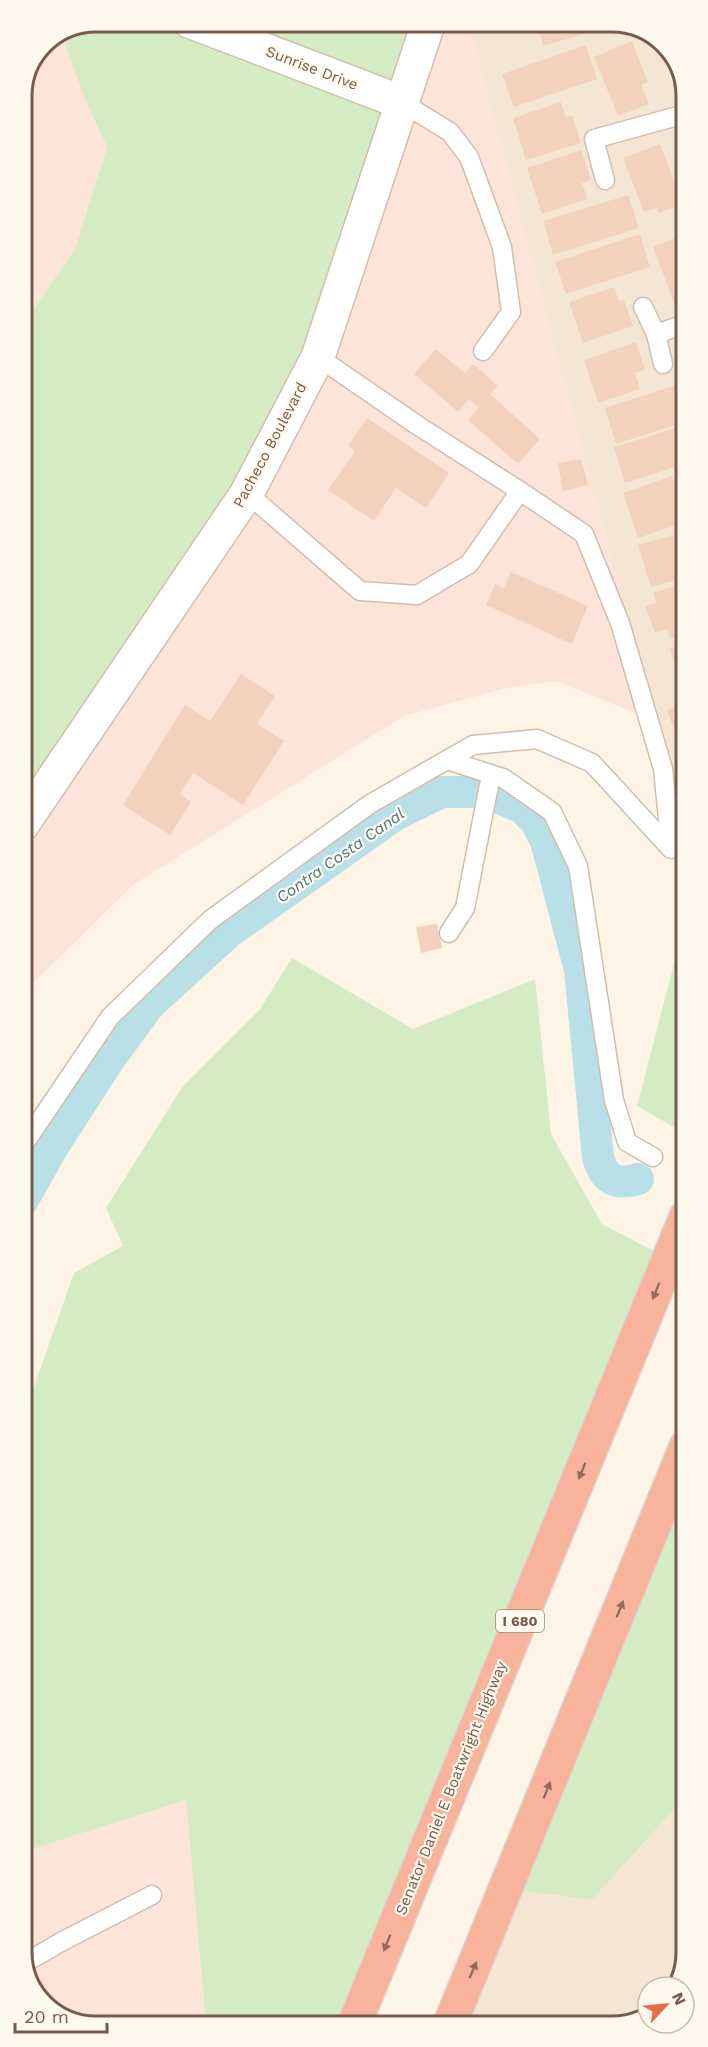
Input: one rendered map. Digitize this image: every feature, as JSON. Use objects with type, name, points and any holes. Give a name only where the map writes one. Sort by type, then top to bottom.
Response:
[{"type":"highway","name":"Senator Daniel E Boatwright Highway","points":[[358,2016],[676,1241]]},
{"type":"highway","points":[[453,2016],[676,1471]]},
{"type":"main road","name":"Sunrise Drive","points":[[218,32],[401,102]]},
{"type":"main road","name":"Pacheco Boulevard","points":[[32,810],[247,493],[318,357],[425,32]]},
{"type":"lane","points":[[401,102],[450,132],[469,157],[502,248],[511,312],[483,351]]},
{"type":"lane","points":[[605,180],[594,140],[676,117]]},
{"type":"lane","points":[[643,307],[656,334],[663,364]]},
{"type":"lane","points":[[656,334],[676,327]]},
{"type":"lane","points":[[318,357],[584,534],[620,623],[663,769],[676,843]]},
{"type":"lane","points":[[247,493],[360,591],[417,595],[469,564],[520,491]]},
{"type":"lane","points":[[32,1131],[110,1017],[210,920],[370,804],[473,745],[537,739],[591,763],[676,852]]},
{"type":"lane","points":[[447,760],[502,778],[552,812],[578,866],[614,1100],[627,1142],[653,1157]]},
{"type":"lane","points":[[449,933],[465,909],[491,775]]},
{"type":"lane","points":[[32,1959],[152,1895]]},
{"type":"shaded area","points":[[432,32],[471,32],[655,721],[556,681],[506,688],[404,716],[133,885],[32,984],[32,806]]},
{"type":"shaded area","points":[[441,32],[625,33],[648,42],[663,57],[672,71],[676,88],[676,778],[655,721]]},
{"type":"shaded area","points":[[64,40],[84,97],[107,147],[75,249],[32,311],[33,83],[42,60],[50,50]]},
{"type":"shaded area","points":[[186,1800],[205,2015],[83,2014],[64,2007],[48,1994],[38,1980],[32,1959],[32,1849]]},
{"type":"shaded area","points":[[676,1807],[675,1964],[672,1975],[636,1975],[636,2011],[612,2016],[453,2016],[506,1889],[592,1900]]},
{"type":"green space","points":[[425,32],[318,357],[32,809],[32,311],[75,249],[107,147],[84,97],[64,40],[83,33]]},
{"type":"green space","points":[[676,956],[676,1128],[637,1106]]},
{"type":"green space","points":[[292,958],[413,1029],[535,979],[551,1134],[602,1224],[669,1259],[358,2016],[205,2015],[186,1800],[32,1849],[32,1392],[74,1273],[123,1246],[106,1208],[183,1086],[260,1009]]},
{"type":"green space","points":[[676,1472],[676,1807],[592,1900],[506,1889]]},
{"type":"building","points":[[540,32],[590,32],[543,46]]},
{"type":"building","points":[[632,41],[648,82],[641,85],[649,104],[618,116],[594,57]]},
{"type":"building","points":[[586,45],[597,79],[514,107],[502,74]]},
{"type":"building","points":[[561,102],[566,117],[572,115],[581,143],[526,160],[513,118]]},
{"type":"building","points":[[660,144],[676,186],[676,207],[659,213],[657,208],[644,212],[623,158]]},
{"type":"building","points":[[581,150],[591,180],[582,183],[588,199],[542,214],[527,168]]},
{"type":"building","points":[[628,195],[639,228],[553,255],[543,221]]},
{"type":"building","points":[[640,234],[650,267],[566,294],[555,262]]},
{"type":"building","points":[[676,238],[675,305],[653,247]]},
{"type":"building","points":[[614,287],[619,301],[624,300],[633,326],[583,343],[569,302]]},
{"type":"building","points":[[636,342],[645,370],[635,373],[640,389],[598,403],[584,360]]},
{"type":"building","points":[[436,349],[465,373],[473,364],[498,386],[490,394],[540,439],[518,464],[468,420],[479,408],[469,399],[458,412],[414,374]]},
{"type":"building","points":[[676,385],[676,425],[616,444],[605,408]]},
{"type":"building","points":[[367,418],[449,473],[426,508],[396,488],[374,521],[328,490],[355,451],[348,446]]},
{"type":"building","points":[[676,428],[676,467],[625,483],[614,447]]},
{"type":"building","points":[[581,459],[588,485],[563,491],[558,463]]},
{"type":"building","points":[[672,476],[676,490],[676,525],[638,538],[623,493]]},
{"type":"building","points":[[676,534],[676,580],[651,587],[638,545]]},
{"type":"building","points":[[511,572],[588,606],[572,644],[486,605],[495,584],[504,588]]},
{"type":"building","points":[[676,586],[676,637],[670,639],[667,629],[655,633],[645,606],[657,603],[653,593]]},
{"type":"building","points":[[676,647],[676,669],[670,649]]},
{"type":"building","points":[[241,674],[275,696],[257,724],[284,741],[243,805],[193,773],[180,794],[191,802],[170,835],[123,805],[185,705],[210,721]]},
{"type":"building","points":[[676,706],[676,735],[667,710]]},
{"type":"building","points":[[437,924],[442,948],[421,953],[416,927]]},
{"type":"waterway","name":"Contra Costa Canal","points":[[32,1184],[52,1148],[108,1061],[149,1005],[229,932],[395,815],[442,792],[485,792],[523,808],[537,823],[546,841],[580,970],[600,1165],[607,1175],[617,1181],[638,1179]]}]
